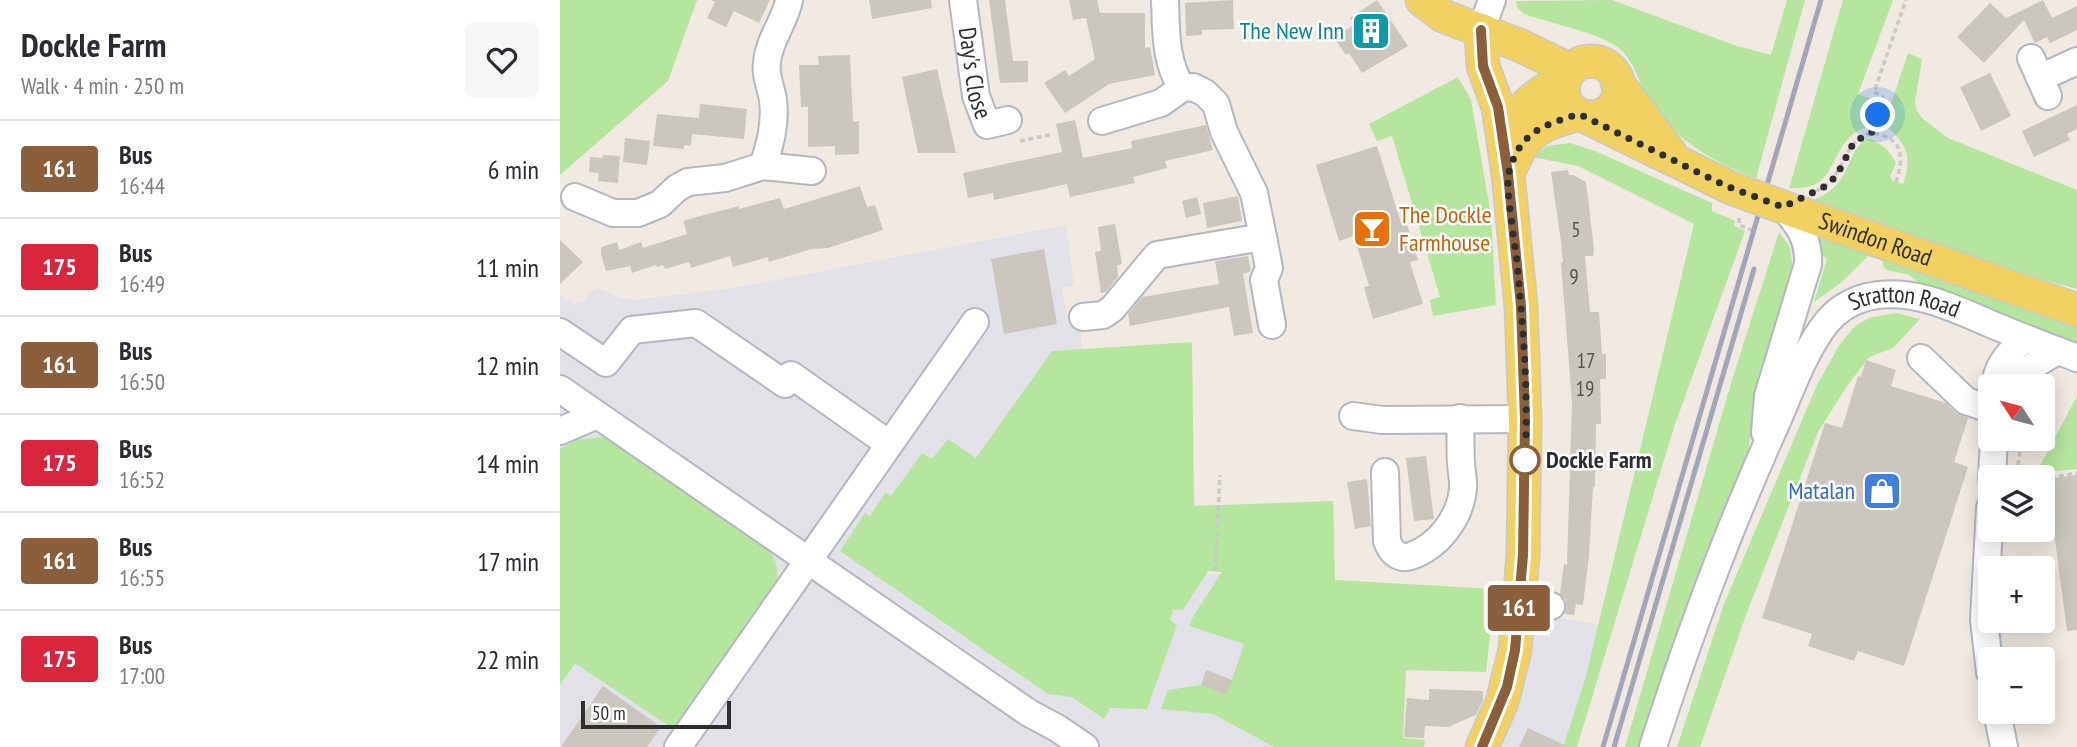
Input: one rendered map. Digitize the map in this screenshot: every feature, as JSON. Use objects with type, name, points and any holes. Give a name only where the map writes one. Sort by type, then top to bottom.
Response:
[{"type":"main road","points":[[1422,0],[1443,16],[1481,30],[1568,75]]},
{"type":"main road","points":[[1481,30],[1483,66],[1498,107],[1506,159],[1521,306],[1525,419],[1524,528],[1515,650],[1507,687],[1482,747]]},
{"type":"main road","points":[[1585,62],[1598,63],[1611,70],[1617,82],[1618,96],[1612,106],[1600,115],[1582,115],[1548,124],[1529,135],[1506,159],[1517,115],[1546,87],[1585,62]]},
{"type":"main road","points":[[1568,75],[1563,88],[1565,99],[1570,108],[1582,115]]},
{"type":"main road","name":"Swindon Road","points":[[1617,82],[1676,161]]},
{"type":"main road","name":"Swindon Road","points":[[1582,115],[1731,188],[2077,310]]},
{"type":"street","points":[[763,166],[769,148],[773,114],[766,65],[773,38],[789,0]]},
{"type":"street","name":"Day's Close","points":[[963,0],[976,96],[987,125],[1008,120]]},
{"type":"street","points":[[1165,0],[1168,53],[1173,74],[1182,88]]},
{"type":"street","points":[[1481,30],[1492,0]]},
{"type":"street","points":[[2040,77],[2077,61]]},
{"type":"street","points":[[1102,121],[1161,103],[1182,88],[1193,87],[1210,96],[1216,104],[1224,132],[1254,193],[1269,268],[1264,280],[1272,325]]},
{"type":"street","points":[[575,197],[613,214],[638,213],[660,204],[688,182],[725,178],[763,166],[812,171]]},
{"type":"street","name":"Stratton Road","points":[[1765,449],[1768,396],[1808,264],[1804,234],[1783,207]]},
{"type":"street","points":[[1083,317],[1103,315],[1111,310],[1157,255],[1263,237]]},
{"type":"street","name":"Stratton Road","points":[[1653,747],[1704,599],[1765,449],[1812,345],[1829,321],[1850,304],[1865,298],[1884,294],[1908,295],[1945,306],[2067,355]]},
{"type":"street","points":[[678,747],[975,321]]},
{"type":"street","points":[[560,332],[606,363],[632,330],[696,323],[785,384],[792,375],[890,444]]},
{"type":"street","points":[[1996,374],[2002,361],[2024,338]]},
{"type":"street","points":[[2023,374],[2042,359],[2067,355]]},
{"type":"street","points":[[1921,358],[1966,401],[1978,405]]},
{"type":"street","points":[[560,389],[1028,713],[1057,727],[1085,747]]},
{"type":"street","points":[[560,431],[597,415]]},
{"type":"street","points":[[1353,416],[1382,420],[1525,419]]},
{"type":"street","points":[[1385,472],[1387,541],[1390,550],[1408,557],[1420,552],[1444,533],[1461,502],[1464,486],[1460,418]]},
{"type":"street","points":[[1987,647],[1984,620],[1988,542]]},
{"type":"street","points":[[1520,603],[1551,606]]},
{"type":"street","points":[[1999,724],[2004,747]]},
{"type":"path","points":[[1783,207],[1828,185],[1838,173],[1854,142],[1872,132],[1883,97],[1874,92],[1906,0]]},
{"type":"path","points":[[1872,132],[1890,138],[1897,145],[1902,161],[1896,182]]},
{"type":"path","points":[[2018,465],[2020,452]]},
{"type":"path","points":[[2055,477],[2077,473]]},
{"type":"path","points":[[1215,570],[1220,475]]},
{"type":"shaded area","points":[[1066,225],[1074,285],[1062,288],[1067,314],[1078,313],[1108,569],[1335,580],[1232,697],[1161,709],[1213,714],[1274,747],[560,747],[560,296],[575,303],[583,301],[591,291],[598,288],[620,298],[635,300],[733,288]]},
{"type":"shaded area","points":[[1553,616],[1598,625],[1586,676],[1563,747],[1498,747],[1523,689],[1532,634],[1550,637]]},
{"type":"green space","points":[[560,0],[697,0],[668,81],[560,175]]},
{"type":"green space","points":[[1612,0],[1734,45],[1771,55],[1787,0],[1805,0],[1756,178],[1708,156],[1667,123],[1646,95],[1632,65],[1620,49],[1588,33],[1524,14],[1517,7],[1516,1]]},
{"type":"green space","points":[[1843,0],[1893,0],[1858,94],[1880,102],[1872,125],[1852,135],[1823,179],[1804,188],[1789,188]]},
{"type":"green space","points":[[1908,53],[1922,59],[1915,102],[1923,119],[1948,138],[2077,190],[2077,289],[2024,275],[1809,202],[1835,186],[1857,148],[1866,139],[1880,144],[1888,151],[1896,163],[1890,176],[1892,180],[1903,184],[1907,166],[1906,151],[1898,138],[1884,125]]},
{"type":"green space","points":[[1458,77],[1471,100],[1491,215],[1496,305],[1433,316],[1430,300],[1440,297],[1392,136],[1377,141],[1369,124]]},
{"type":"green space","points":[[1570,143],[1595,151],[1712,203],[1712,211],[1735,221],[1734,226],[1745,231],[1674,427],[1577,747],[1563,747],[1586,676],[1694,224],[1578,166],[1533,157],[1547,146]]},
{"type":"green space","points":[[1816,230],[1922,273],[2077,321],[2077,342],[1922,285],[1909,275],[1887,270],[1883,261],[1868,256],[1842,282],[1814,302],[1827,259],[1816,251]]},
{"type":"green space","points":[[1779,232],[1790,247],[1793,270],[1753,415],[1748,452],[1718,528],[1643,747],[1625,747],[1732,380]]},
{"type":"green space","points":[[1897,313],[1920,319],[1893,348],[1869,357],[1818,432],[1746,615],[1700,747],[1677,747],[1724,604],[1817,385],[1840,344],[1856,325],[1872,317]]},
{"type":"green space","points":[[1192,342],[1194,506],[1333,501],[1335,580],[1495,589],[1486,672],[1406,670],[1403,738],[1425,740],[1424,747],[1274,747],[1213,714],[1161,709],[1168,690],[1201,685],[1227,694],[1244,644],[1189,626],[1222,572],[1208,571],[1183,610],[1173,610],[1170,620],[1177,625],[1147,709],[1110,708],[1104,719],[1072,697],[1048,694],[840,551],[865,513],[870,516],[886,492],[891,496],[922,453],[932,459],[948,439],[976,458],[1052,351]]},
{"type":"green space","points":[[2077,396],[2077,469],[2055,471],[2055,465],[2041,465],[2047,452],[2055,451],[2055,438]]},
{"type":"green space","points":[[602,437],[616,441],[767,548],[776,564],[776,582],[677,729],[575,663],[560,685],[560,449],[577,440]]},
{"type":"building","points":[[711,0],[770,0],[759,23],[734,11],[726,27],[707,18],[715,2]]},
{"type":"building","points":[[869,0],[931,0],[932,8],[872,19]]},
{"type":"building","points":[[989,0],[1005,0],[1013,61],[1028,61],[1028,82],[1000,83]]},
{"type":"building","points":[[1069,0],[1097,0],[1100,13],[1145,13],[1145,48],[1150,47],[1155,75],[1109,84],[1065,113],[1044,83],[1065,70],[1069,76],[1095,59],[1086,18],[1073,20]]},
{"type":"building","points":[[1233,0],[1234,29],[1202,30],[1202,35],[1186,36],[1185,3]]},
{"type":"building","name":"The New Inn","points":[[1377,0],[1408,46],[1362,73],[1349,53],[1346,55],[1334,38],[1355,24],[1350,18]]},
{"type":"building","points":[[2043,0],[2052,18],[2077,6],[2077,30],[2050,43],[2047,37],[2035,43],[2024,20],[1984,63],[1957,37],[1990,3],[2006,18]]},
{"type":"building","points":[[850,55],[853,122],[859,121],[859,154],[835,155],[835,146],[808,147],[808,107],[801,107],[799,65],[819,65],[818,56]]},
{"type":"building","points":[[937,69],[956,153],[918,153],[902,77]]},
{"type":"building","points":[[1990,73],[2011,116],[1981,131],[1960,87]]},
{"type":"building","points":[[700,104],[747,109],[744,139],[692,134],[691,146],[684,145],[684,149],[653,146],[657,114],[699,118]]},
{"type":"building","points":[[2077,105],[2077,129],[2067,134],[2070,140],[2034,157],[2022,131]]},
{"type":"building","points":[[1075,120],[1083,158],[1132,148],[1131,141],[1206,125],[1213,150],[1165,161],[1167,168],[1133,177],[1135,183],[1070,197],[1067,184],[994,200],[993,193],[968,198],[963,173],[1062,152],[1056,124]]},
{"type":"building","points":[[625,138],[650,141],[647,165],[623,162]]},
{"type":"building","name":"The Dockle Farmhouse","points":[[1377,146],[1401,223],[1406,221],[1418,260],[1410,262],[1423,304],[1373,319],[1364,287],[1369,286],[1354,236],[1339,241],[1316,165]]},
{"type":"building","points":[[603,155],[620,156],[618,183],[598,181],[599,173],[589,172],[590,157],[602,158]]},
{"type":"building","points":[[1568,170],[1569,175],[1586,182],[1594,249],[1593,256],[1585,256],[1590,312],[1599,312],[1602,354],[1606,354],[1606,379],[1600,379],[1601,424],[1596,424],[1595,487],[1583,605],[1576,604],[1574,615],[1564,614],[1566,600],[1560,593],[1564,564],[1567,565],[1572,402],[1563,262],[1551,172]]},
{"type":"building","points":[[860,186],[867,207],[875,205],[883,230],[828,248],[812,249],[769,262],[768,257],[733,267],[730,256],[691,268],[689,262],[665,269],[663,265],[656,265],[632,273],[630,266],[606,271],[601,247],[617,242],[619,250],[641,242],[643,248],[687,234],[683,221],[700,216],[780,198],[784,209]]},
{"type":"building","points":[[1238,196],[1242,221],[1207,228],[1203,203]]},
{"type":"building","points":[[1197,197],[1201,214],[1186,218],[1182,201]]},
{"type":"building","points":[[1115,224],[1122,264],[1117,265],[1118,277],[1106,292],[1101,293],[1095,252],[1101,251],[1098,227]]},
{"type":"building","points":[[560,240],[583,262],[560,284]]},
{"type":"building","points":[[1044,249],[1057,324],[1004,334],[991,259]]},
{"type":"building","points":[[1248,256],[1251,271],[1243,274],[1253,333],[1234,336],[1229,307],[1130,326],[1128,314],[1142,297],[1219,284],[1215,261]]},
{"type":"building","name":"Matalan","points":[[1866,360],[1896,370],[1891,386],[1946,403],[1956,413],[1968,418],[1954,462],[1968,467],[1904,666],[1858,651],[1854,661],[1808,646],[1812,634],[1762,618],[1825,423],[1842,428],[1858,376],[1861,377]]},
{"type":"building","points":[[1426,456],[1434,519],[1414,521],[1406,458]]},
{"type":"building","points":[[2077,475],[2077,630],[2067,631],[2055,540],[2055,478]]},
{"type":"building","points":[[1367,479],[1371,526],[1355,529],[1347,482]]},
{"type":"building","points":[[1206,670],[1232,680],[1227,695],[1201,685]]},
{"type":"building","points":[[603,686],[661,727],[647,747],[561,747]]},
{"type":"building","points":[[1429,689],[1483,691],[1483,700],[1476,715],[1448,727],[1425,726],[1424,738],[1404,737],[1407,698],[1429,700]]},
{"type":"building","points":[[1528,728],[1569,747],[1519,747]]},
{"type":"railway","points":[[1603,747],[1821,0]]},
{"type":"railway","points":[[1614,747],[1754,269]]},
{"type":"bus line","name":"161","points":[[1481,30],[1483,66],[1498,107],[1508,174],[1521,306],[1525,419],[1523,555],[1515,650],[1502,702],[1482,747]]},
{"type":"place","name":"The New Inn","points":[[1371,31]]},
{"type":"place","name":"The Dockle Farmhouse","points":[[1372,229]]},
{"type":"place","name":"Dockle Farm","points":[[1525,460]]},
{"type":"place","name":"Matalan","points":[[1882,491]]},
{"type":"route","points":[[1525,460],[1521,306],[1508,174],[1521,145],[1529,135],[1548,124],[1579,114],[1726,186],[1783,207],[1832,182],[1854,142],[1872,132],[1878,115]]}]
